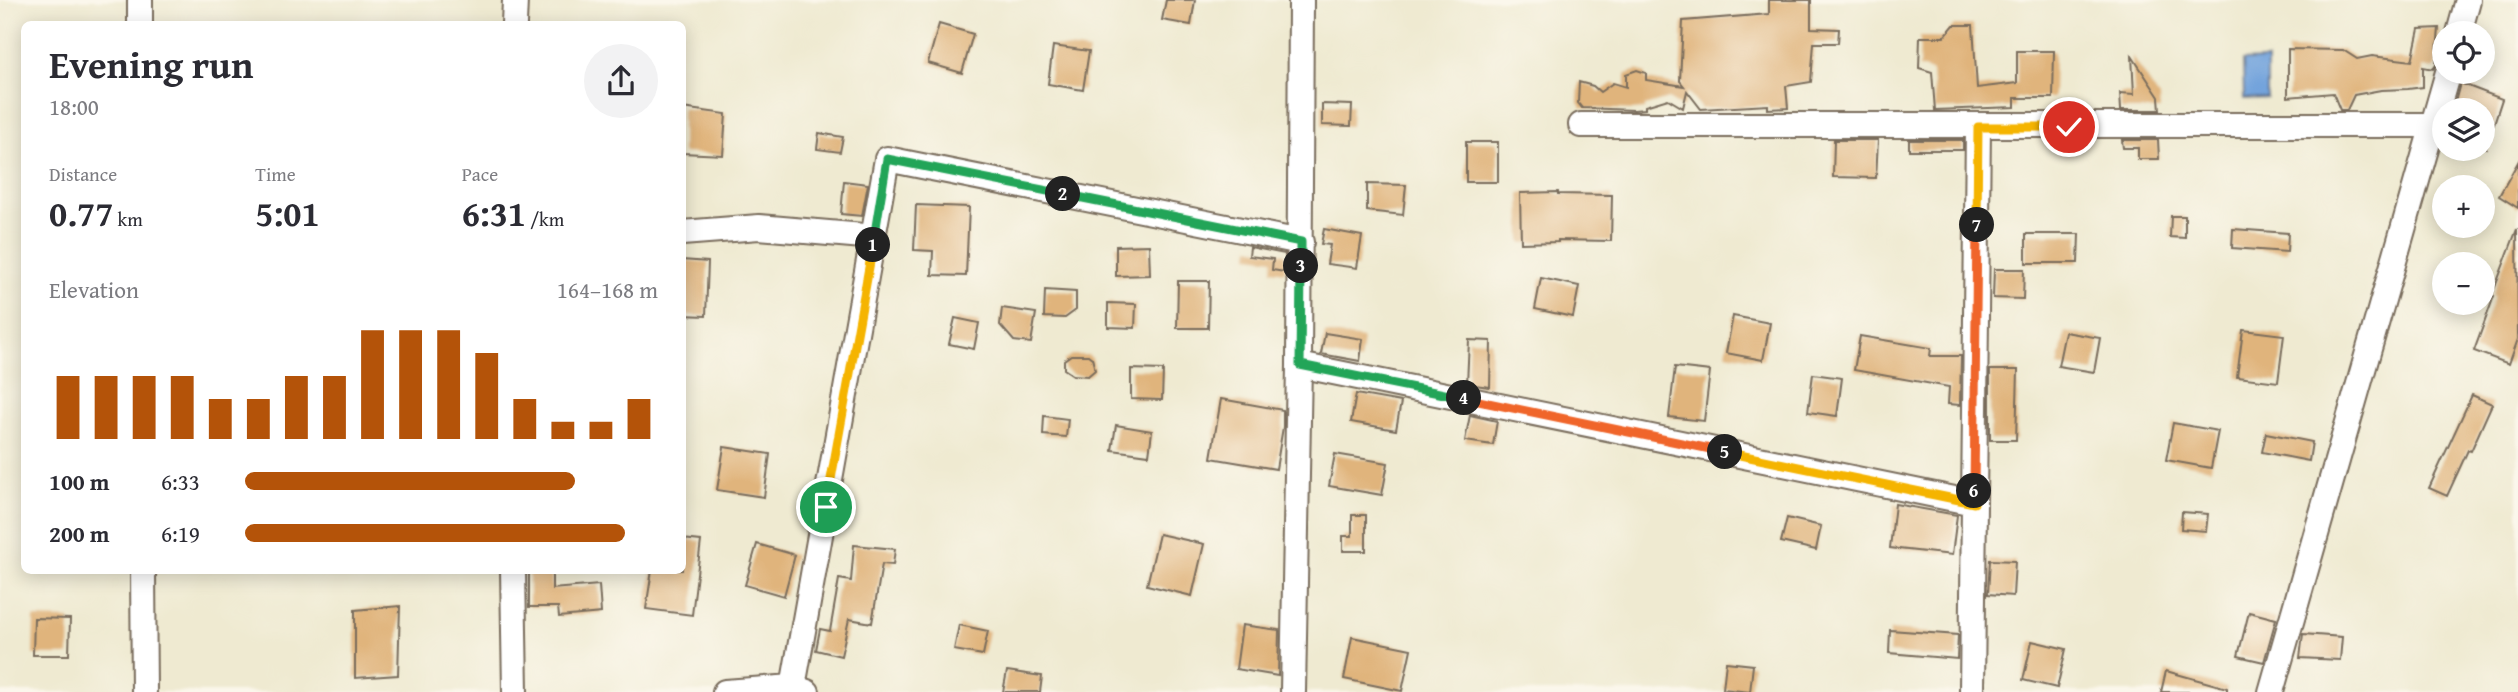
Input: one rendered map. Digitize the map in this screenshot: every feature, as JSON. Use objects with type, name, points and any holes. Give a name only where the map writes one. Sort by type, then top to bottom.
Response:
[{"type":"street","points":[[140,0],[141,21]]},
{"type":"street","points":[[514,21],[515,0]]},
{"type":"street","points":[[1293,692],[1300,365],[1301,0]]},
{"type":"street","points":[[2462,21],[2468,0]]},
{"type":"street","points":[[1581,125],[2432,125]]},
{"type":"street","points":[[1972,692],[1978,127]]},
{"type":"street","points":[[2271,692],[2432,132]]},
{"type":"street","points":[[725,692],[800,690],[887,159],[1301,242]]},
{"type":"street","points":[[686,233],[759,227],[875,237]]},
{"type":"street","points":[[1300,365],[1974,503]]},
{"type":"street","points":[[143,574],[144,692]]},
{"type":"street","points":[[513,574],[514,692]]},
{"type":"water","points":[[2267,60],[2267,98],[2244,99],[2243,61]]},
{"type":"building","points":[[1166,0],[1195,0],[1191,25],[1162,20]]},
{"type":"building","points":[[1769,0],[1811,0],[1811,28],[1839,29],[1838,43],[1814,43],[1811,82],[1786,86],[1788,108],[1768,109],[1768,105],[1701,109],[1687,91],[1683,108],[1668,99],[1645,106],[1645,109],[1634,110],[1582,108],[1578,103],[1579,82],[1593,86],[1600,92],[1613,83],[1626,87],[1626,74],[1637,70],[1646,73],[1646,80],[1684,86],[1680,81],[1683,21],[1769,14]]},
{"type":"building","points":[[939,24],[973,34],[962,73],[928,63]]},
{"type":"building","points":[[1954,25],[1973,25],[1977,88],[2017,83],[2017,51],[2054,51],[2053,98],[2015,98],[2015,107],[1935,110],[1932,72],[1919,68],[1920,37],[1944,37]]},
{"type":"building","points":[[2432,28],[2432,69],[2423,67],[2423,87],[2354,95],[2347,110],[2340,110],[2333,93],[2288,97],[2288,49],[2343,50],[2357,59],[2372,56],[2412,61],[2419,29]]},
{"type":"building","points":[[1053,46],[1089,51],[1083,90],[1048,84]]},
{"type":"building","points":[[2132,56],[2159,97],[2160,110],[2121,110],[2120,93],[2134,94]]},
{"type":"building","points":[[2460,84],[2463,84],[2502,99],[2495,120],[2495,98],[2456,98]]},
{"type":"building","points":[[1322,104],[1352,105],[1351,126],[1322,125]]},
{"type":"building","points":[[686,109],[726,114],[723,155],[686,153]]},
{"type":"building","points":[[819,133],[843,137],[840,152],[817,149]]},
{"type":"building","points":[[1834,140],[1878,140],[1876,178],[1833,177]]},
{"type":"building","points":[[1909,140],[1963,140],[1963,150],[1909,150]]},
{"type":"building","points":[[2122,140],[2158,140],[2159,159],[2138,159],[2138,148],[2123,148]]},
{"type":"building","points":[[1466,142],[1498,142],[1498,182],[1466,182]]},
{"type":"building","points":[[2518,162],[2518,208],[2499,196]]},
{"type":"building","points":[[844,181],[868,184],[862,216],[841,214]]},
{"type":"building","points":[[1367,184],[1406,185],[1403,215],[1367,211]]},
{"type":"building","points":[[1520,193],[1612,195],[1611,241],[1558,240],[1521,243]]},
{"type":"building","points":[[916,205],[969,207],[966,276],[932,275],[933,251],[914,250]]},
{"type":"building","points":[[2171,216],[2185,216],[2185,238],[2170,237]]},
{"type":"building","points":[[1324,229],[1362,236],[1357,268],[1327,264],[1330,245],[1321,244]]},
{"type":"building","points":[[2233,229],[2288,233],[2287,252],[2232,248]]},
{"type":"building","points":[[2517,229],[2518,339],[2509,364],[2474,351],[2487,315],[2495,315],[2495,287]]},
{"type":"building","points":[[2026,234],[2079,234],[2078,263],[2026,263]]},
{"type":"building","points":[[1149,245],[1150,275],[1116,276],[1116,246]]},
{"type":"building","points":[[1250,247],[1285,254],[1285,272],[1272,270],[1273,259],[1249,256]]},
{"type":"building","points":[[686,260],[708,262],[706,316],[686,315]]},
{"type":"building","points":[[1994,269],[2024,269],[2023,299],[1993,298]]},
{"type":"building","points":[[1541,278],[1579,286],[1573,317],[1535,309]]},
{"type":"building","points":[[1178,281],[1209,281],[1208,328],[1177,328]]},
{"type":"building","points":[[1045,290],[1076,292],[1076,310],[1065,318],[1044,317]]},
{"type":"building","points":[[1108,303],[1136,304],[1135,328],[1108,327]]},
{"type":"building","points":[[1002,308],[1036,313],[1031,343],[1014,341],[1000,325]]},
{"type":"building","points":[[1733,316],[1770,323],[1763,360],[1726,353]]},
{"type":"building","points":[[955,318],[979,323],[974,349],[949,344]]},
{"type":"building","points":[[2243,330],[2284,335],[2278,382],[2237,377]]},
{"type":"building","points":[[2065,332],[2100,338],[2094,372],[2058,366]]},
{"type":"building","points":[[1325,333],[1363,339],[1360,361],[1321,354]]},
{"type":"building","points":[[1860,336],[1931,348],[1930,356],[1961,356],[1960,405],[1948,404],[1949,387],[1854,370]]},
{"type":"building","points":[[1469,340],[1491,341],[1490,387],[1467,384]]},
{"type":"building","points":[[1071,355],[1088,355],[1092,358],[1095,370],[1088,376],[1073,375],[1064,369],[1064,360]]},
{"type":"building","points":[[1675,367],[1710,371],[1704,421],[1669,417]]},
{"type":"building","points":[[1131,369],[1163,370],[1162,400],[1131,399]]},
{"type":"building","points":[[1990,370],[2018,370],[2016,440],[1990,440]]},
{"type":"building","points":[[1813,374],[1842,378],[1837,416],[1808,412]]},
{"type":"building","points":[[1356,394],[1401,402],[1396,430],[1351,422]]},
{"type":"building","points":[[2472,395],[2492,404],[2447,496],[2429,488]]},
{"type":"building","points":[[1221,399],[1283,410],[1276,469],[1211,458]]},
{"type":"building","points":[[1470,415],[1497,421],[1493,445],[1465,441]]},
{"type":"building","points":[[1044,416],[1068,419],[1066,437],[1043,435]]},
{"type":"building","points":[[2173,423],[2218,431],[2211,468],[2166,460]]},
{"type":"building","points":[[1116,425],[1152,431],[1149,455],[1112,450]]},
{"type":"building","points":[[2266,433],[2312,442],[2309,461],[2262,452]]},
{"type":"building","points":[[724,447],[770,454],[764,497],[717,490]]},
{"type":"building","points":[[1335,454],[1388,463],[1382,495],[1329,486]]},
{"type":"building","points":[[1895,504],[1957,515],[1952,555],[1890,548]]},
{"type":"building","points":[[2182,512],[2208,514],[2206,531],[2181,529]]},
{"type":"building","points":[[1352,515],[1366,515],[1366,551],[1343,551],[1343,536],[1352,536]]},
{"type":"building","points":[[1787,518],[1821,526],[1816,550],[1781,542]]},
{"type":"building","points":[[1159,534],[1204,544],[1192,596],[1147,585]]},
{"type":"building","points":[[686,539],[701,541],[692,615],[646,609],[651,574],[686,574]]},
{"type":"building","points":[[757,544],[795,555],[784,596],[745,585]]},
{"type":"building","points":[[854,545],[895,549],[893,565],[882,564],[872,623],[849,619],[841,656],[816,650],[820,629],[830,631],[839,579],[851,581]]},
{"type":"building","points":[[1990,560],[2015,561],[2013,596],[1988,594]]},
{"type":"building","points":[[529,574],[552,574],[552,589],[599,585],[601,613],[559,617],[558,607],[529,607]]},
{"type":"building","points":[[400,606],[398,675],[355,678],[355,610]]},
{"type":"building","points":[[2249,612],[2276,619],[2264,662],[2238,656]]},
{"type":"building","points":[[34,618],[70,619],[69,655],[33,655]]},
{"type":"building","points":[[959,625],[988,631],[983,655],[954,650]]},
{"type":"building","points":[[1242,625],[1279,630],[1278,676],[1236,669]]},
{"type":"building","points":[[1890,630],[1958,635],[1957,659],[1889,653]]},
{"type":"building","points":[[2303,634],[2342,637],[2340,660],[2300,658]]},
{"type":"building","points":[[1352,637],[1411,649],[1402,691],[1344,679]]},
{"type":"building","points":[[2032,641],[2066,649],[2057,688],[2023,680]]},
{"type":"building","points":[[1726,662],[1753,665],[1750,692],[1723,689]]},
{"type":"building","points":[[1007,671],[1042,676],[1040,692],[1003,692]]},
{"type":"building","points":[[2166,671],[2227,688],[2227,692],[2161,692]]},
{"type":"route","points":[[826,507],[887,159],[1301,242],[1300,365],[1974,503],[1978,127],[2069,127]]}]
